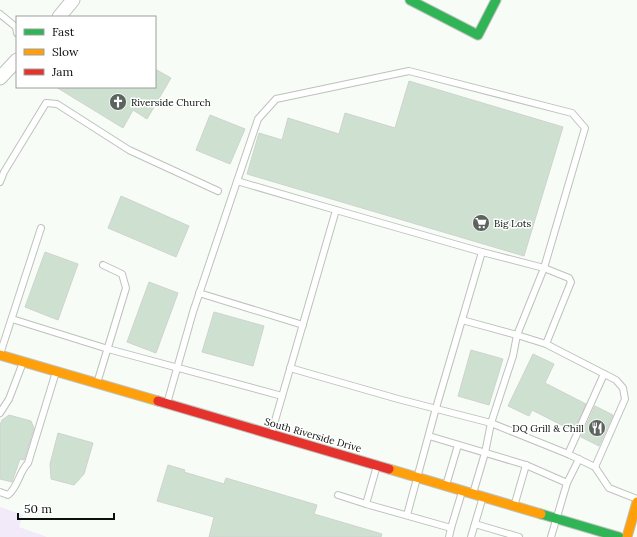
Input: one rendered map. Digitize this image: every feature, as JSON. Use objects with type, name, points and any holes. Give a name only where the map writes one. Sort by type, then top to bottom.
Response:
[{"type":"main road","points":[[410,0],[478,35],[496,0]]},
{"type":"main road","name":"South Riverside Drive","points":[[0,355],[619,537]]},
{"type":"main road","points":[[627,537],[637,502]]},
{"type":"street","points":[[60,16],[72,0]]},
{"type":"street","points":[[0,78],[16,61]]},
{"type":"lane","points":[[0,14],[16,27]]},
{"type":"lane","points":[[167,404],[199,293],[258,119],[276,99],[409,71],[572,113],[585,128],[544,268],[517,335],[513,356],[491,423],[485,453],[473,494]]},
{"type":"lane","points":[[0,182],[4,172],[46,103],[57,104],[129,150],[218,191]]},
{"type":"lane","points":[[237,181],[482,252],[544,268],[569,278],[571,282],[546,344]]},
{"type":"lane","points":[[271,434],[336,210]]},
{"type":"lane","points":[[0,355],[41,228]]},
{"type":"lane","points":[[407,515],[436,408],[482,252]]},
{"type":"lane","points":[[97,383],[126,288],[122,274],[103,265]]},
{"type":"lane","points":[[199,293],[303,325]]},
{"type":"lane","points":[[12,319],[108,349],[282,396]]},
{"type":"lane","points":[[462,320],[546,344],[616,380],[623,388],[625,399],[595,467]]},
{"type":"lane","points":[[0,413],[9,399],[24,362]]},
{"type":"lane","points":[[290,368],[398,399],[491,423],[568,454],[595,467],[609,488],[637,499]]},
{"type":"lane","points":[[0,492],[8,495],[12,491],[22,469],[28,463],[57,372]]},
{"type":"lane","points":[[568,454],[604,374]]},
{"type":"lane","points":[[429,436],[526,465],[567,483]]},
{"type":"lane","points":[[446,486],[458,444]]},
{"type":"lane","points":[[552,537],[567,483],[579,459]]},
{"type":"lane","points":[[514,506],[526,465]]},
{"type":"lane","points":[[366,504],[377,466]]},
{"type":"lane","points":[[449,537],[462,490]]},
{"type":"lane","points":[[338,495],[452,528]]},
{"type":"lane","points":[[471,537],[483,497]]},
{"type":"lane","points":[[475,524],[519,537]]},
{"type":"lane","points":[[490,537],[492,529]]},
{"type":"shaded area","points":[[0,507],[23,515],[19,527],[47,537],[0,537]]},
{"type":"building","name":"Riverside Church","points":[[156,70],[171,78],[147,119],[133,110],[123,128],[58,88],[156,88]]},
{"type":"building","points":[[409,81],[563,127],[524,256],[247,174],[259,133],[282,140],[288,118],[339,134],[345,113],[395,128]]},
{"type":"building","points":[[210,115],[245,129],[230,164],[196,150]]},
{"type":"building","points":[[121,196],[189,226],[176,257],[108,228]]},
{"type":"building","points":[[45,252],[78,264],[58,320],[25,307]]},
{"type":"building","points":[[149,282],[178,293],[156,353],[127,342]]},
{"type":"building","points":[[214,312],[264,326],[253,366],[202,352]]},
{"type":"building","points":[[471,350],[503,359],[489,405],[458,396]]},
{"type":"building","points":[[533,354],[554,364],[545,383],[586,404],[573,431],[532,410],[529,416],[508,406]]},
{"type":"building","points":[[595,406],[613,415],[599,446],[581,437]]},
{"type":"building","points":[[9,415],[31,421],[34,428],[24,460],[20,459],[12,482],[0,479],[0,425],[2,420]]},
{"type":"building","points":[[58,433],[93,443],[84,474],[74,485],[51,479],[50,464]]},
{"type":"building","points":[[168,465],[185,470],[184,472],[224,484],[226,478],[317,505],[314,514],[382,534],[381,537],[209,537],[214,517],[157,501]]},
{"type":"traffic: fast","points":[[410,0],[478,35],[496,0]]},
{"type":"traffic: fast","points":[[541,514],[619,537]]},
{"type":"traffic: slow","points":[[0,355],[158,401]]},
{"type":"traffic: slow","points":[[389,469],[541,514]]},
{"type":"traffic: slow","points":[[627,537],[637,502]]},
{"type":"traffic: jam","points":[[158,401],[389,469]]},
{"type":"place","name":"Riverside Church","points":[[118,102]]},
{"type":"place","name":"Big Lots","points":[[481,223]]},
{"type":"place","name":"DQ Grill & Chill","points":[[597,428]]}]
